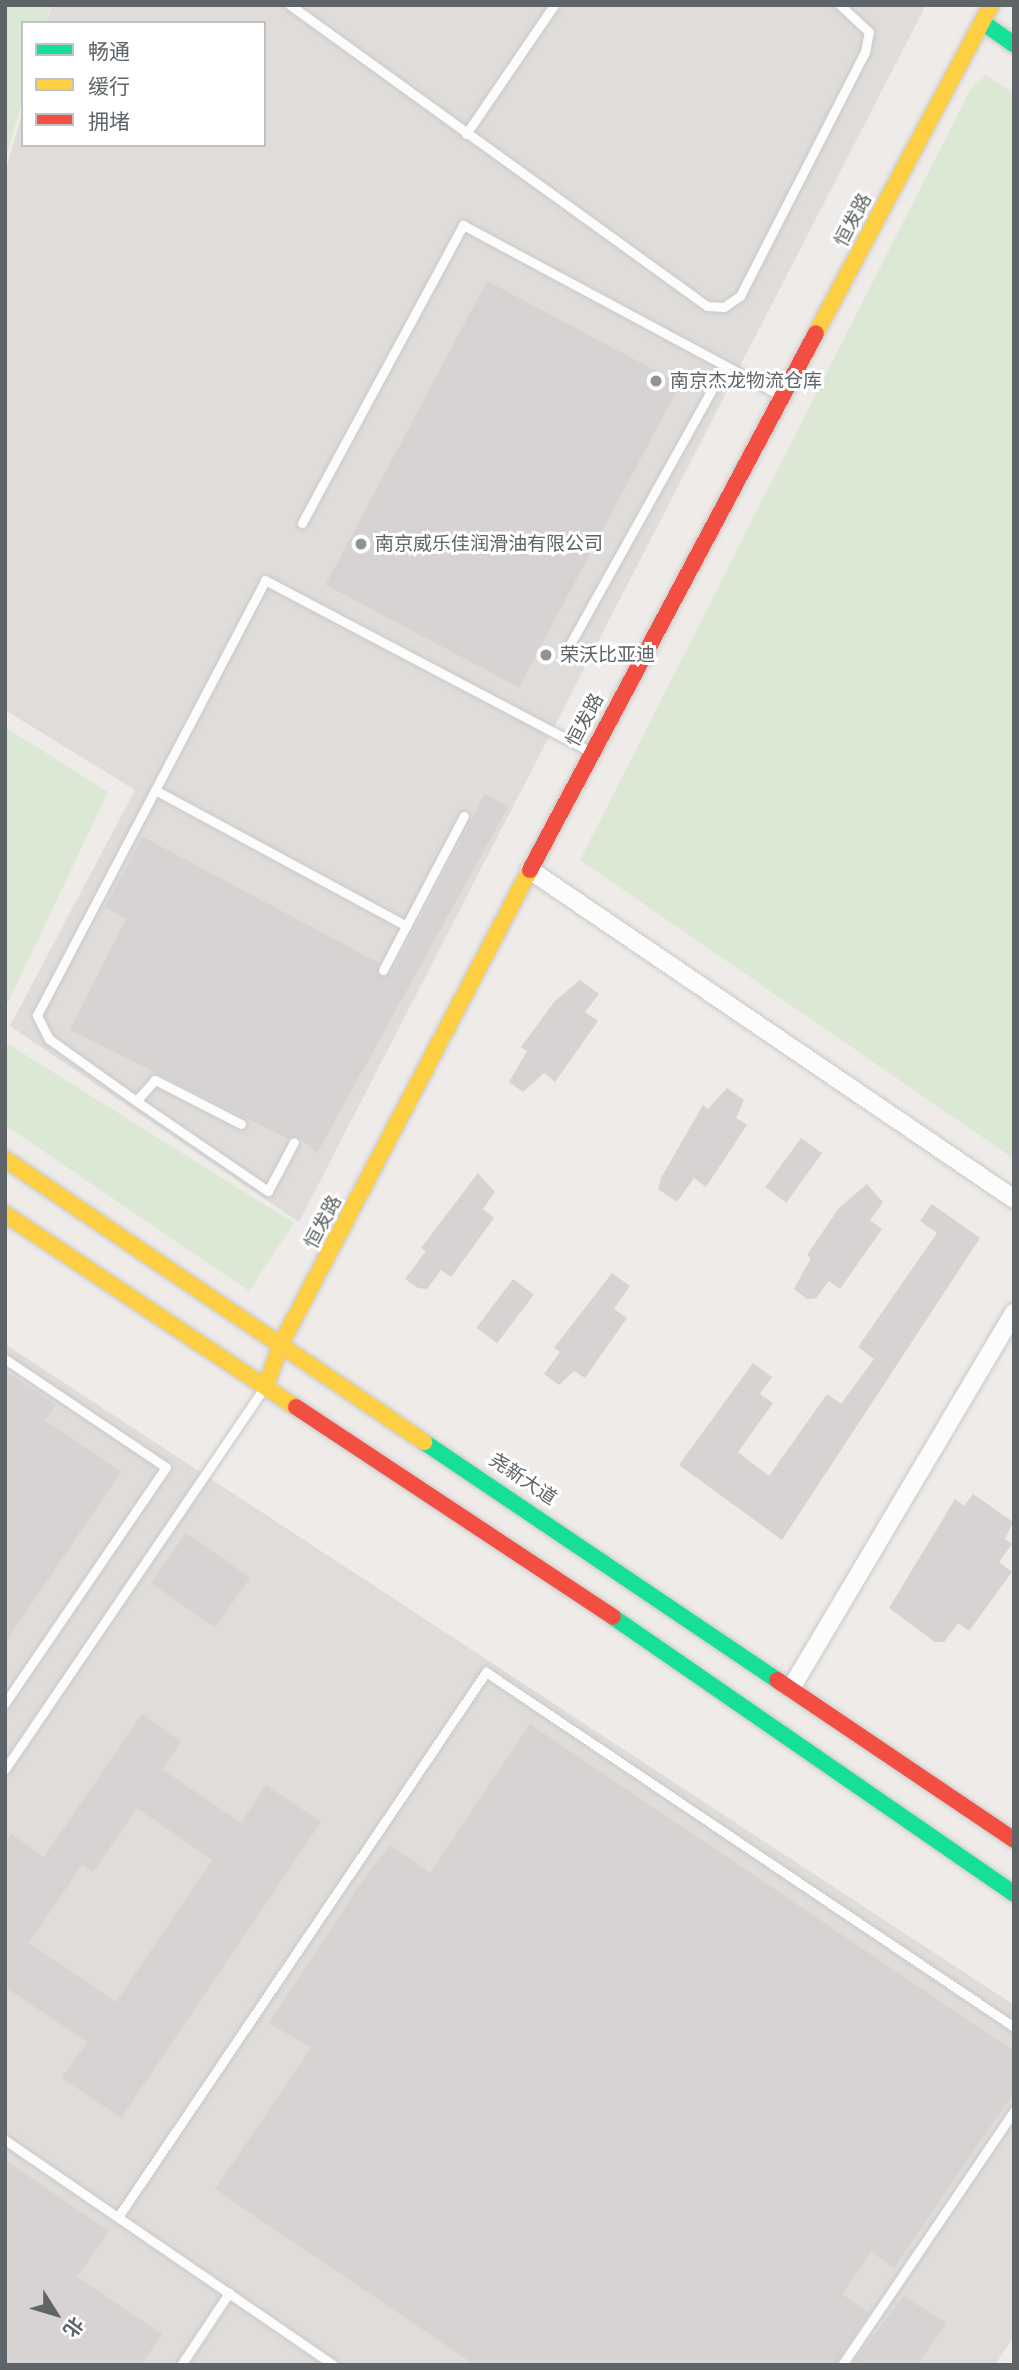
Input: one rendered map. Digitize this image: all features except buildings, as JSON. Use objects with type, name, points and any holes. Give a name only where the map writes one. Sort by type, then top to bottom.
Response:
[{"type":"main road","points":[[987,10],[1014,44]]},
{"type":"main road","name":"恒发路","points":[[266,1385],[282,1342],[987,10]]},
{"type":"main road","name":"尧新大道","points":[[5,1158],[793,1685],[1014,1840]]},
{"type":"main road","points":[[5,1214],[266,1385],[1014,1894]]},
{"type":"street","points":[[530,870],[1014,1199]]},
{"type":"street","points":[[793,1685],[1014,1313]]},
{"type":"lane","points":[[290,5],[707,306],[724,307],[740,296],[866,52],[869,32],[840,5]]},
{"type":"lane","points":[[466,134],[554,5]]},
{"type":"lane","points":[[302,523],[463,225],[782,396]]},
{"type":"lane","points":[[568,648],[725,366]]},
{"type":"lane","points":[[293,1142],[268,1191],[49,1039],[37,1015],[265,580],[592,752]]},
{"type":"lane","points":[[155,790],[407,926]]},
{"type":"lane","points":[[383,970],[464,817]]},
{"type":"lane","points":[[136,1101],[155,1080],[241,1124]]},
{"type":"lane","points":[[5,1359],[166,1467],[5,1703]]},
{"type":"lane","points":[[5,1769],[266,1385]]},
{"type":"lane","points":[[118,2217],[486,1672],[1014,2027]]},
{"type":"lane","points":[[842,2365],[1014,2111]]},
{"type":"lane","points":[[5,2140],[333,2365]]},
{"type":"lane","points":[[181,2365],[229,2293]]},
{"type":"shaded area","points":[[52,5],[926,5],[299,1222],[10,1026],[135,790],[5,710],[5,173],[21,117],[21,147],[266,147],[266,21],[48,21]]},
{"type":"shaded area","points":[[5,1344],[1014,2005],[1014,2336],[995,2365],[5,2365]]},
{"type":"green space","points":[[5,5],[51,5],[47,21],[21,21],[21,107],[5,159]]},
{"type":"green space","points":[[986,75],[1014,94],[1014,1159],[580,860],[970,90]]},
{"type":"green space","points":[[5,727],[108,792],[5,1009]]},
{"type":"green space","points":[[5,1042],[294,1223],[249,1291],[5,1125]]},
{"type":"traffic: fast","points":[[982,22],[1014,44]]},
{"type":"traffic: fast","points":[[424,1442],[777,1680]]},
{"type":"traffic: fast","points":[[613,1617],[1014,1894]]},
{"type":"traffic: slow","points":[[816,333],[991,5]]},
{"type":"traffic: slow","points":[[266,1385],[282,1342],[530,870]]},
{"type":"traffic: slow","points":[[5,1159],[424,1442]]},
{"type":"traffic: slow","points":[[5,1214],[296,1407]]},
{"type":"traffic: jam","points":[[530,870],[816,333]]},
{"type":"traffic: jam","points":[[296,1407],[613,1617]]},
{"type":"traffic: jam","points":[[777,1680],[1014,1840]]},
{"type":"place","name":"南京杰龙物流仓库","points":[[656,381]]},
{"type":"place","name":"南京威乐佳润滑油有限公司","points":[[361,544]]},
{"type":"place","name":"荣沃比亚迪","points":[[546,655]]}]
